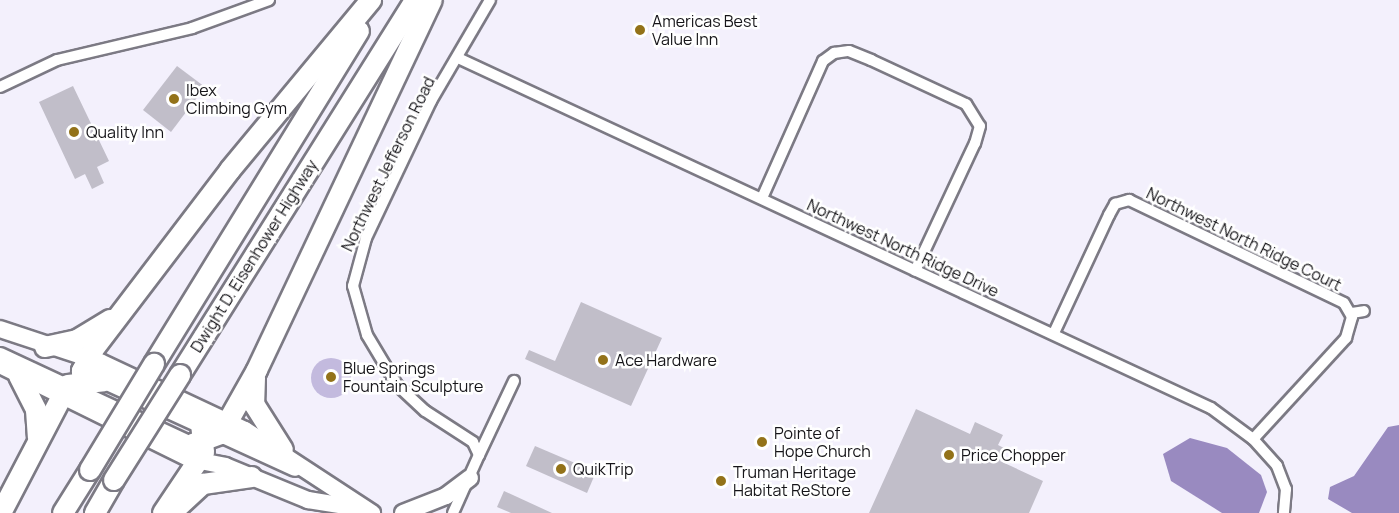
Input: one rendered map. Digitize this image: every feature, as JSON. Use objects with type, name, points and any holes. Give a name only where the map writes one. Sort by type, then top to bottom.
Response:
[{"type":"highway","points":[[1,513],[38,436],[122,312],[371,0]]},
{"type":"highway","name":"Dwight D. Eisenhower Highway","points":[[63,513],[378,0]]},
{"type":"highway","name":"Dwight D. Eisenhower Highway","points":[[95,513],[415,0]]},
{"type":"highway","points":[[165,511],[207,440],[257,370],[432,0]]},
{"type":"highway","points":[[45,347],[77,340],[122,312]]},
{"type":"highway","points":[[257,370],[254,404],[283,450]]},
{"type":"highway","points":[[19,376],[36,410],[38,436]]},
{"type":"highway","points":[[77,381],[104,381]]},
{"type":"highway","points":[[165,511],[176,508],[203,484],[252,477]]},
{"type":"main road","points":[[0,329],[45,347],[77,381],[207,440]]},
{"type":"main road","points":[[0,356],[77,381],[207,440],[318,478]]},
{"type":"main road","points":[[0,364],[19,376],[77,381],[207,440],[283,450],[318,478],[369,511]]},
{"type":"main road","points":[[104,381],[207,440],[225,466],[308,500],[369,511]]},
{"type":"main road","points":[[402,513],[446,496],[470,478]]},
{"type":"street","points":[[0,87],[57,60],[192,28],[269,0]]},
{"type":"street","name":"Northwest Jefferson Road","points":[[479,455],[473,442],[425,411],[397,385],[367,335],[353,286],[366,238],[431,101],[490,0]]},
{"type":"street","points":[[762,198],[823,61],[834,53],[849,51],[966,104],[980,126],[975,142],[915,271]]},
{"type":"street","name":"Northwest North Ridge Drive","points":[[458,58],[915,271],[1054,333],[1211,408],[1253,439],[1283,477],[1284,513]]},
{"type":"street","name":"Northwest North Ridge Court","points":[[1054,333],[1118,197],[1333,298],[1352,313],[1364,311]]},
{"type":"street","name":"Northwest North Ridge Court","points":[[1253,439],[1346,338],[1352,313]]},
{"type":"street","points":[[453,513],[514,381]]},
{"type":"shaded area","points":[[331,358],[345,364],[351,378],[345,392],[331,398],[317,392],[311,378],[317,364]]},
{"type":"shaded area","points":[[1399,425],[1399,513],[1352,513],[1328,499],[1330,487],[1354,476],[1388,427]]},
{"type":"shaded area","points":[[1190,438],[1227,448],[1261,475],[1267,492],[1259,513],[1222,513],[1171,481],[1163,454]]},
{"type":"building","name":"Ibex Climbing Gym","points":[[177,66],[205,87],[171,132],[143,110]]},
{"type":"building","name":"Quality Inn","points":[[73,86],[109,161],[97,167],[104,183],[92,189],[85,174],[75,179],[39,102]]},
{"type":"building","name":"Ace Hardware","points":[[581,302],[662,338],[631,406],[525,359],[529,350],[555,361]]},
{"type":"building","name":"Price Chopper","points":[[916,409],[970,434],[975,422],[1003,435],[998,445],[1006,449],[1000,461],[1043,481],[1029,513],[869,513]]},
{"type":"building","name":"QuikTrip","points":[[535,446],[596,472],[587,493],[526,466]]},
{"type":"building","name":"QuikTrip","points":[[504,491],[552,513],[511,513],[497,507]]},
{"type":"place","name":"Americas Best Value Inn","points":[[640,30]]},
{"type":"place","name":"Ibex Climbing Gym","points":[[174,99]]},
{"type":"place","name":"Quality Inn","points":[[74,132]]},
{"type":"place","name":"Ace Hardware","points":[[603,360]]},
{"type":"place","name":"Blue Springs Fountain Sculpture","points":[[331,377]]},
{"type":"place","name":"Pointe of Hope Church","points":[[762,442]]},
{"type":"place","name":"Price Chopper","points":[[949,455]]},
{"type":"place","name":"QuikTrip","points":[[561,469]]},
{"type":"place","name":"Truman Heritage Habitat ReStore","points":[[721,481]]}]
